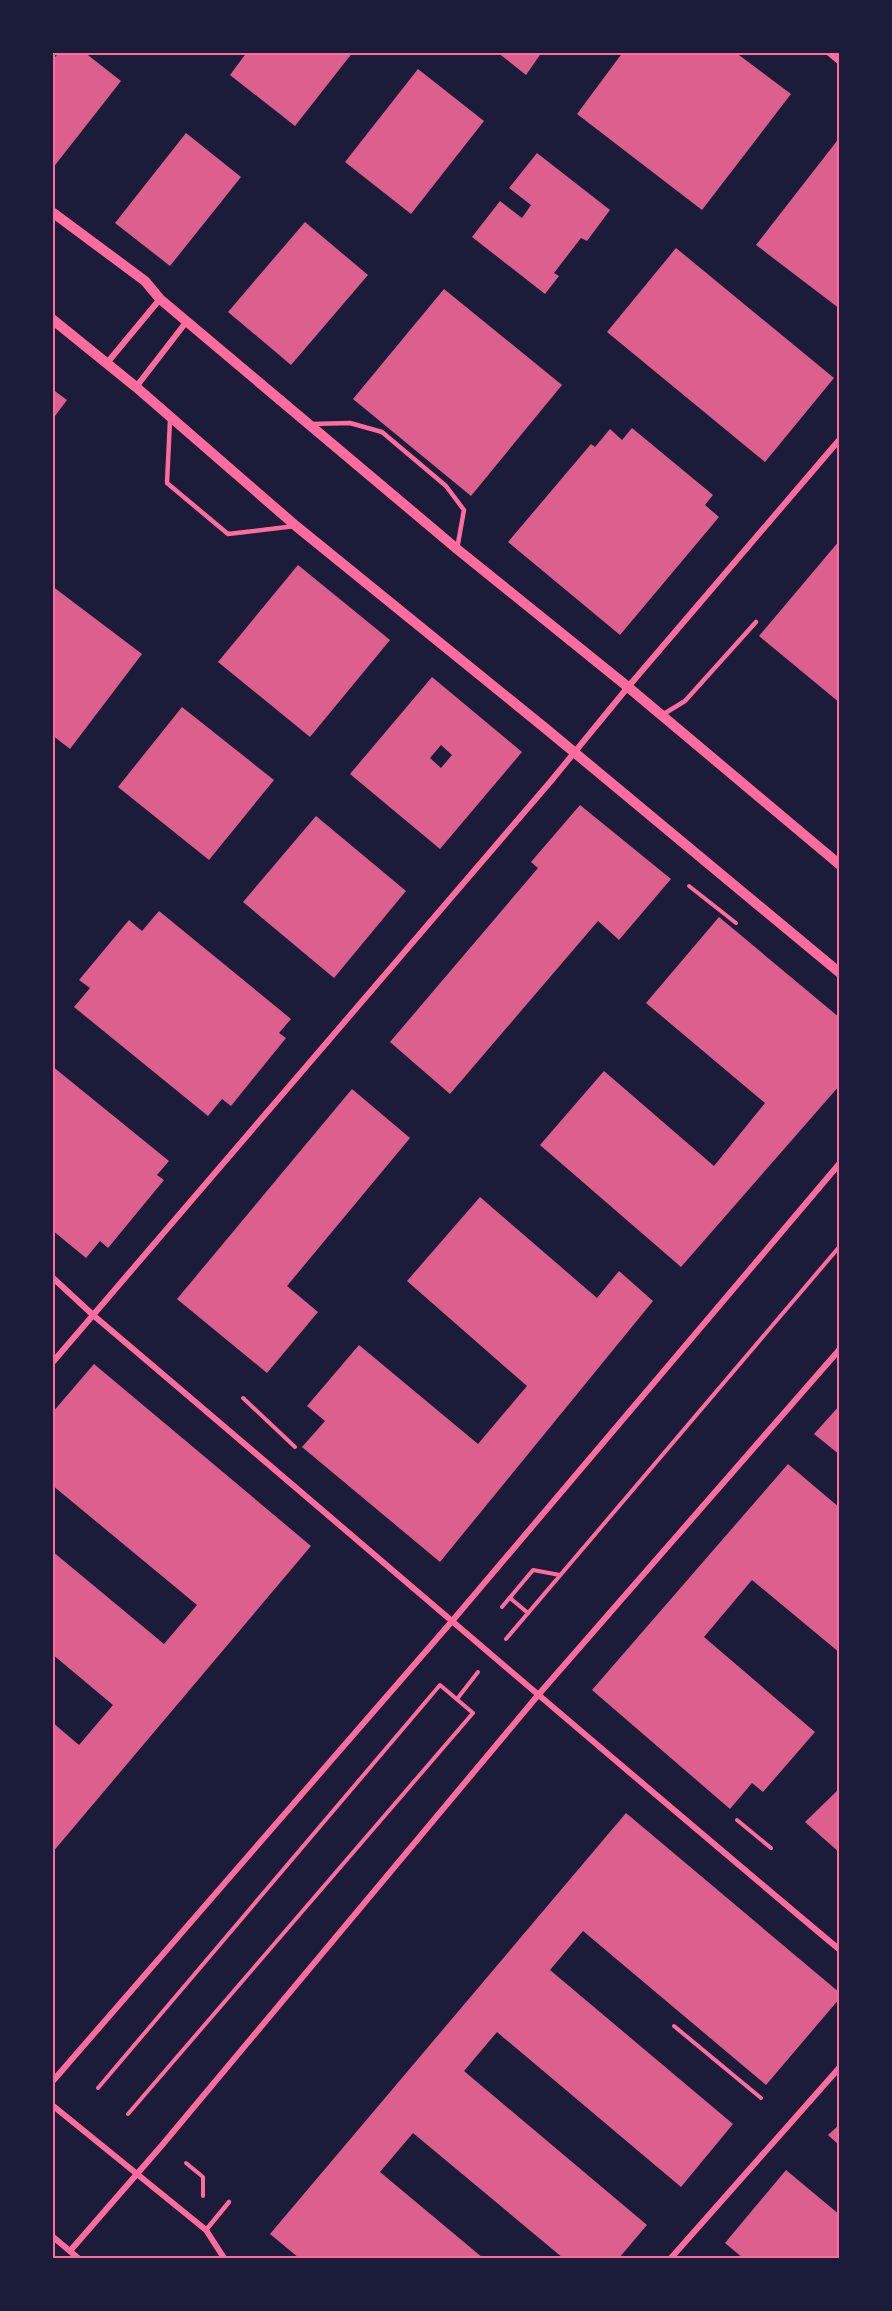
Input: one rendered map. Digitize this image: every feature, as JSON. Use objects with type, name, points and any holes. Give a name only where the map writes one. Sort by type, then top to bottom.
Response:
[{"type":"street","points":[[828,52],[840,62]]},
{"type":"street","points":[[52,212],[145,281],[160,299],[457,549],[628,687],[840,866]]},
{"type":"street","points":[[107,363],[160,299]]},
{"type":"street","points":[[52,319],[136,387],[296,526],[574,752],[840,973]]},
{"type":"street","points":[[136,387],[187,321]]},
{"type":"street","points":[[52,1363],[840,439]]},
{"type":"street","points":[[52,2082],[453,1620],[840,1163]]},
{"type":"street","points":[[52,1277],[93,1315],[453,1620],[651,1792],[840,1950]]},
{"type":"street","points":[[70,2252],[539,1694],[840,1349]]},
{"type":"street","points":[[671,2259],[840,2067]]},
{"type":"street","points":[[52,2105],[206,2230],[224,2259]]},
{"type":"street","points":[[52,2236],[78,2259]]},
{"type":"lane","points":[[170,417],[167,483],[228,534],[296,526]]},
{"type":"lane","points":[[310,424],[350,423],[382,432],[446,486],[464,510],[457,549]]},
{"type":"lane","points":[[662,716],[686,701],[756,622]]},
{"type":"lane","points":[[206,2230],[229,2202]]},
{"type":"path","points":[[689,886],[736,923]]},
{"type":"path","points":[[457,1699],[492,1654],[840,1246]]},
{"type":"path","points":[[243,1398],[295,1447]]},
{"type":"path","points":[[502,1607],[533,1570],[561,1575]]},
{"type":"path","points":[[510,1598],[528,1613]]},
{"type":"path","points":[[98,2088],[440,1685],[457,1699],[473,1713],[128,2114]]},
{"type":"path","points":[[736,1820],[771,1848]]},
{"type":"path","points":[[674,2026],[761,2098]]},
{"type":"path","points":[[186,2163],[203,2177],[203,2196]]},
{"type":"building","points":[[59,52],[84,52],[121,81],[52,169],[52,61]]},
{"type":"building","points":[[247,52],[353,52],[295,126],[230,75]]},
{"type":"building","points":[[497,52],[542,52],[526,75]]},
{"type":"building","points":[[623,52],[735,52],[791,94],[702,210],[577,114]]},
{"type":"building","points":[[418,69],[484,121],[411,214],[345,162]]},
{"type":"building","points":[[186,133],[241,177],[170,266],[115,223]]},
{"type":"building","points":[[840,137],[840,309],[756,245]]},
{"type":"building","points":[[537,153],[610,210],[587,241],[581,238],[554,273],[559,276],[545,294],[472,237],[500,201],[522,218],[531,205],[509,188]]},
{"type":"building","points":[[305,222],[368,275],[291,365],[228,312]]},
{"type":"building","points":[[676,248],[834,378],[765,462],[607,332]]},
{"type":"building","points":[[444,289],[562,385],[471,496],[353,399]]},
{"type":"building","points":[[52,389],[67,400],[52,420]]},
{"type":"building","points":[[632,428],[713,495],[705,505],[719,517],[620,635],[508,542],[591,444],[595,447],[610,429],[622,440]]},
{"type":"building","points":[[840,540],[840,703],[759,636]]},
{"type":"building","points":[[298,565],[390,640],[310,737],[218,662]]},
{"type":"building","points":[[52,586],[142,654],[70,749],[52,735]]},
{"type":"building","points":[[432,677],[522,752],[440,849],[350,774]],"holes":[[[441,745],[452,755],[441,768],[430,758]]]},
{"type":"building","points":[[182,707],[274,780],[209,860],[118,787]]},
{"type":"building","points":[[580,805],[671,879],[619,940],[598,921],[450,1094],[390,1042],[538,868],[531,862]]},
{"type":"building","points":[[316,816],[406,891],[334,978],[243,902]]},
{"type":"building","points":[[159,911],[291,1019],[279,1033],[286,1038],[231,1106],[222,1099],[208,1116],[74,1007],[90,988],[79,980],[129,920],[142,931]]},
{"type":"building","points":[[719,917],[840,1018],[840,1085],[681,1267],[540,1145],[604,1071],[714,1166],[765,1103],[646,1003]]},
{"type":"building","points":[[52,1066],[169,1161],[157,1175],[164,1180],[108,1248],[100,1241],[86,1258],[52,1230]]},
{"type":"building","points":[[352,1089],[410,1138],[287,1286],[318,1312],[267,1373],[177,1299]]},
{"type":"building","points":[[480,1197],[597,1298],[619,1271],[653,1301],[440,1562],[302,1447],[325,1421],[307,1406],[359,1345],[478,1444],[527,1386],[407,1281]]},
{"type":"building","points":[[94,1364],[311,1546],[52,1853],[52,1722],[79,1745],[113,1705],[52,1654],[52,1551],[164,1644],[197,1605],[52,1485],[52,1413]]},
{"type":"building","points":[[840,1405],[840,1455],[814,1434]]},
{"type":"building","points":[[788,1464],[840,1508],[840,1653],[752,1580],[704,1637],[815,1732],[763,1792],[752,1783],[730,1809],[592,1690]]},
{"type":"building","points":[[840,1788],[840,1853],[805,1822]]},
{"type":"building","points":[[626,1813],[840,1993],[840,1998],[766,2085],[583,1931],[550,1970],[733,2124],[681,2187],[497,2032],[464,2071],[647,2225],[619,2258],[563,2258],[413,2133],[380,2172],[483,2258],[299,2258],[270,2234]]},
{"type":"building","points":[[840,2124],[840,2146],[828,2135]]},
{"type":"building","points":[[786,2170],[840,2215],[840,2258],[743,2258],[725,2243]]}]
